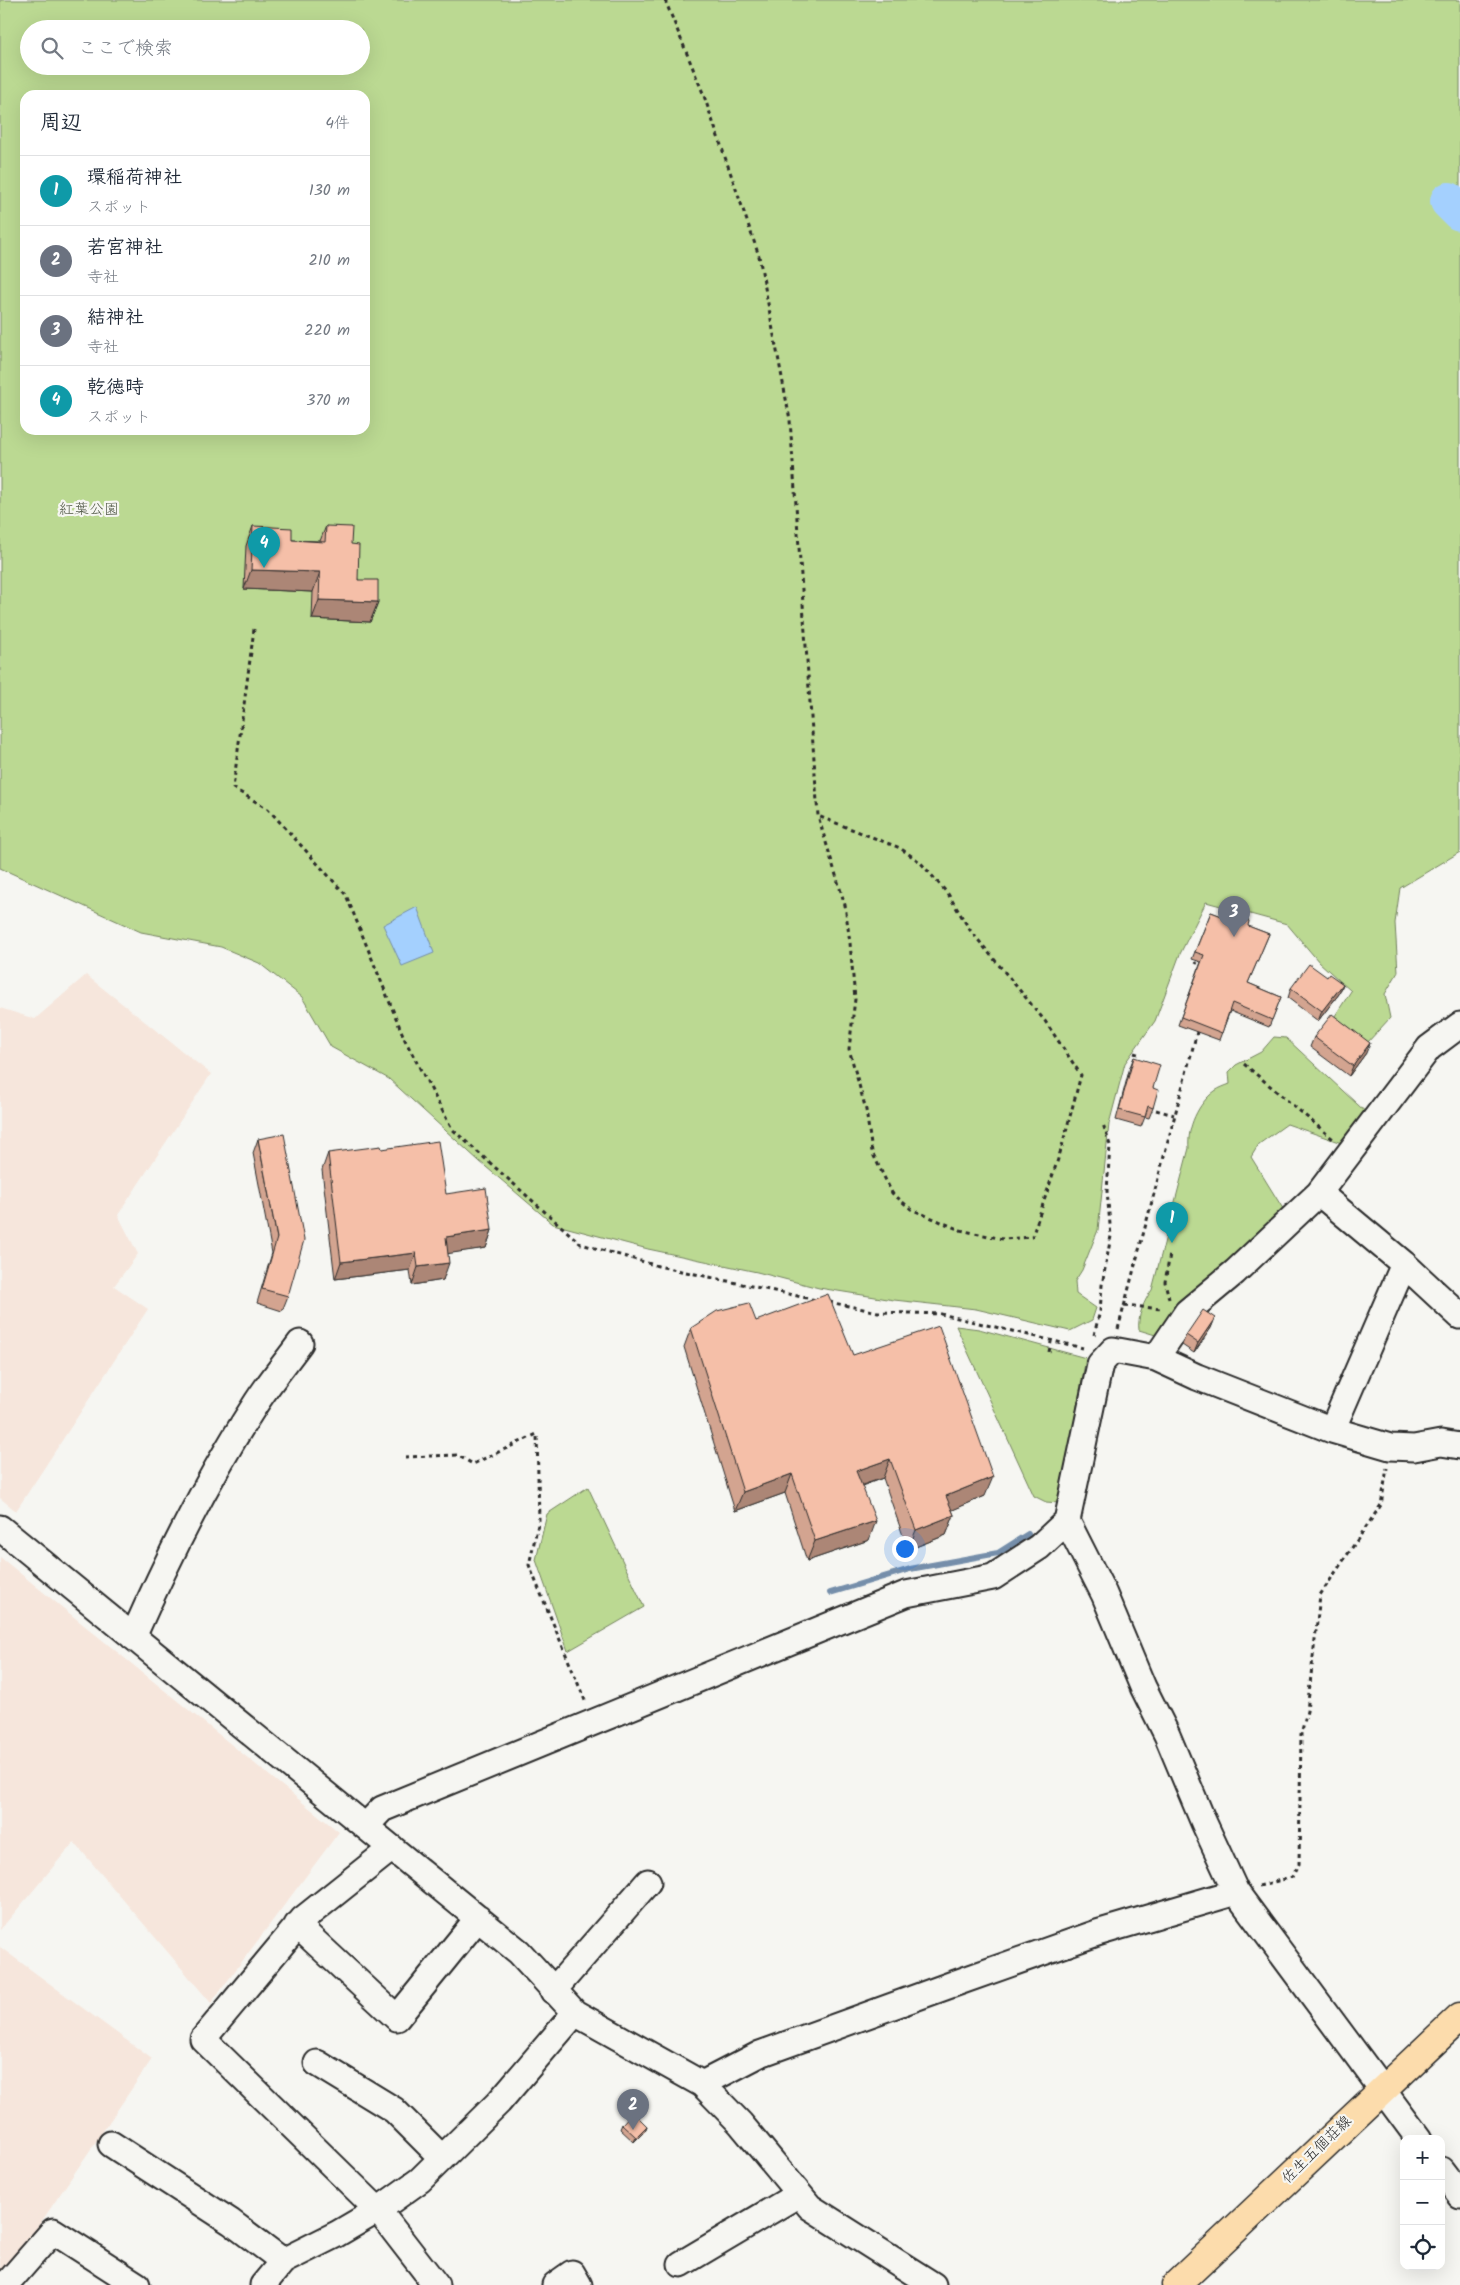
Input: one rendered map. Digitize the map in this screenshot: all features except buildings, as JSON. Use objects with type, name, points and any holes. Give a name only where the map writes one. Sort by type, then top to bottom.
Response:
[{"type":"main road","name":"佐生五個荘線","points":[[1176,2285],[1460,2017]]},
{"type":"street","points":[[1156,1358],[1187,1312],[1235,1272],[1319,1193],[1429,1048],[1459,1028]]},
{"type":"street","points":[[1319,1193],[1404,1264],[1460,1316]]},
{"type":"street","points":[[1332,1430],[1404,1264]]},
{"type":"street","points":[[133,1637],[164,1568],[202,1493],[253,1407],[300,1343]]},
{"type":"street","points":[[366,1826],[382,1808],[906,1594],[993,1577],[1039,1547],[1067,1521],[1100,1364],[1107,1344],[1156,1358],[1197,1377],[1332,1430],[1390,1447],[1414,1448],[1441,1443],[1460,1446]]},
{"type":"street","points":[[1067,1521],[1104,1594],[1143,1687],[1167,1735],[1204,1823],[1236,1892],[1416,2135]]},
{"type":"street","points":[[0,1528],[519,1952],[575,2013],[702,2084],[740,2123],[805,2200],[932,2285]]},
{"type":"street","points":[[392,1848],[297,1925],[203,2039],[378,2210],[436,2285]]},
{"type":"street","points":[[553,1991],[648,1882]]},
{"type":"street","points":[[702,2084],[760,2054],[1097,1933],[1236,1892]]},
{"type":"street","points":[[297,1925],[397,2018],[478,1918]]},
{"type":"street","points":[[263,2285],[283,2261],[337,2234],[378,2210],[420,2180],[499,2102],[575,2013]]},
{"type":"street","points":[[317,2063],[394,2110],[442,2158]]},
{"type":"street","points":[[111,2144],[231,2222],[283,2261]]},
{"type":"street","points":[[1445,2175],[1460,2196]]},
{"type":"street","points":[[681,2264],[805,2200]]},
{"type":"street","points":[[6,2285],[53,2231],[137,2285]]},
{"type":"street","points":[[555,2285],[572,2273],[579,2285]]},
{"type":"path","points":[[665,0],[703,93],[759,256],[790,420],[818,816],[844,905],[850,943],[855,999],[849,1049],[866,1110],[872,1152],[892,1193],[911,1209],[960,1230],[1003,1240],[1032,1237],[1061,1150],[1081,1075],[1045,1021],[970,930],[948,894],[920,862],[900,848],[818,816]]},
{"type":"path","points":[[254,629],[233,788],[268,809],[346,895],[405,1040],[452,1129],[581,1244],[658,1266],[878,1312],[941,1314],[991,1325],[1051,1342],[1107,1344]]},
{"type":"path","points":[[1107,1344],[1124,1305],[1197,1032]]},
{"type":"path","points":[[1134,1053],[1141,1055]]},
{"type":"path","points":[[1244,1064],[1350,1154]]},
{"type":"path","points":[[1156,1110],[1174,1115]]},
{"type":"path","points":[[1103,1124],[1110,1144],[1107,1191],[1111,1236],[1102,1285],[1100,1311],[1107,1344]]},
{"type":"path","points":[[1124,1305],[1158,1310],[1167,1304],[1169,1298],[1165,1282],[1170,1254]]},
{"type":"path","points":[[1049,1352],[1051,1342]]},
{"type":"path","points":[[405,1457],[457,1455],[473,1464],[537,1434],[539,1520],[530,1565],[594,1722]]},
{"type":"path","points":[[1236,1892],[1292,1878],[1299,1864],[1301,1734],[1307,1712],[1320,1595],[1381,1505],[1390,1447]]},
{"type":"shaded area","points":[[86,975],[211,1074],[118,1215],[138,1254],[114,1286],[148,1309],[16,1511],[0,1498],[0,1008],[35,1019]]},
{"type":"shaded area","points":[[0,1557],[339,1832],[211,2003],[74,1842],[0,1930]]},
{"type":"shaded area","points":[[0,1947],[152,2059],[31,2237],[0,2275]]},
{"type":"green space","name":"紅葉公園","points":[[0,0],[1460,0],[1460,852],[1400,888],[1395,923],[1398,972],[1385,994],[1390,1018],[1367,1043],[1333,1019],[1351,991],[1319,962],[1287,924],[1206,902],[1180,954],[1155,1021],[1125,1063],[1109,1124],[1098,1230],[1082,1270],[1075,1281],[1076,1294],[1096,1308],[1092,1320],[1070,1331],[976,1309],[894,1300],[819,1288],[757,1272],[648,1249],[553,1224],[479,1161],[389,1079],[331,1047],[302,997],[259,963],[221,947],[141,932],[0,868]]},
{"type":"green space","points":[[1274,1037],[1286,1038],[1371,1117],[1350,1146],[1287,1124],[1259,1144],[1251,1157],[1285,1212],[1162,1337],[1139,1330],[1140,1315],[1152,1290],[1189,1148],[1190,1132],[1195,1116],[1209,1096],[1218,1089],[1230,1084],[1229,1072],[1236,1065],[1261,1052]]},
{"type":"green space","points":[[956,1326],[979,1329],[1086,1358],[1059,1503],[1046,1502],[1034,1496]]},
{"type":"green space","points":[[588,1487],[644,1607],[568,1651],[536,1560],[547,1514]]},
{"type":"water","points":[[417,907],[434,953],[402,966],[383,925]]},
{"type":"waterway","points":[[1449,201],[1460,212]]},
{"type":"waterway","points":[[830,1593],[910,1569],[998,1553],[1028,1534]]},
{"type":"place","name":"乾徳時","points":[[264,568]]},
{"type":"place","name":"結神社","points":[[1234,937]]},
{"type":"place","name":"環稲荷神社","points":[[1172,1243]]},
{"type":"place","name":"若宮神社","points":[[633,2130]]}]
